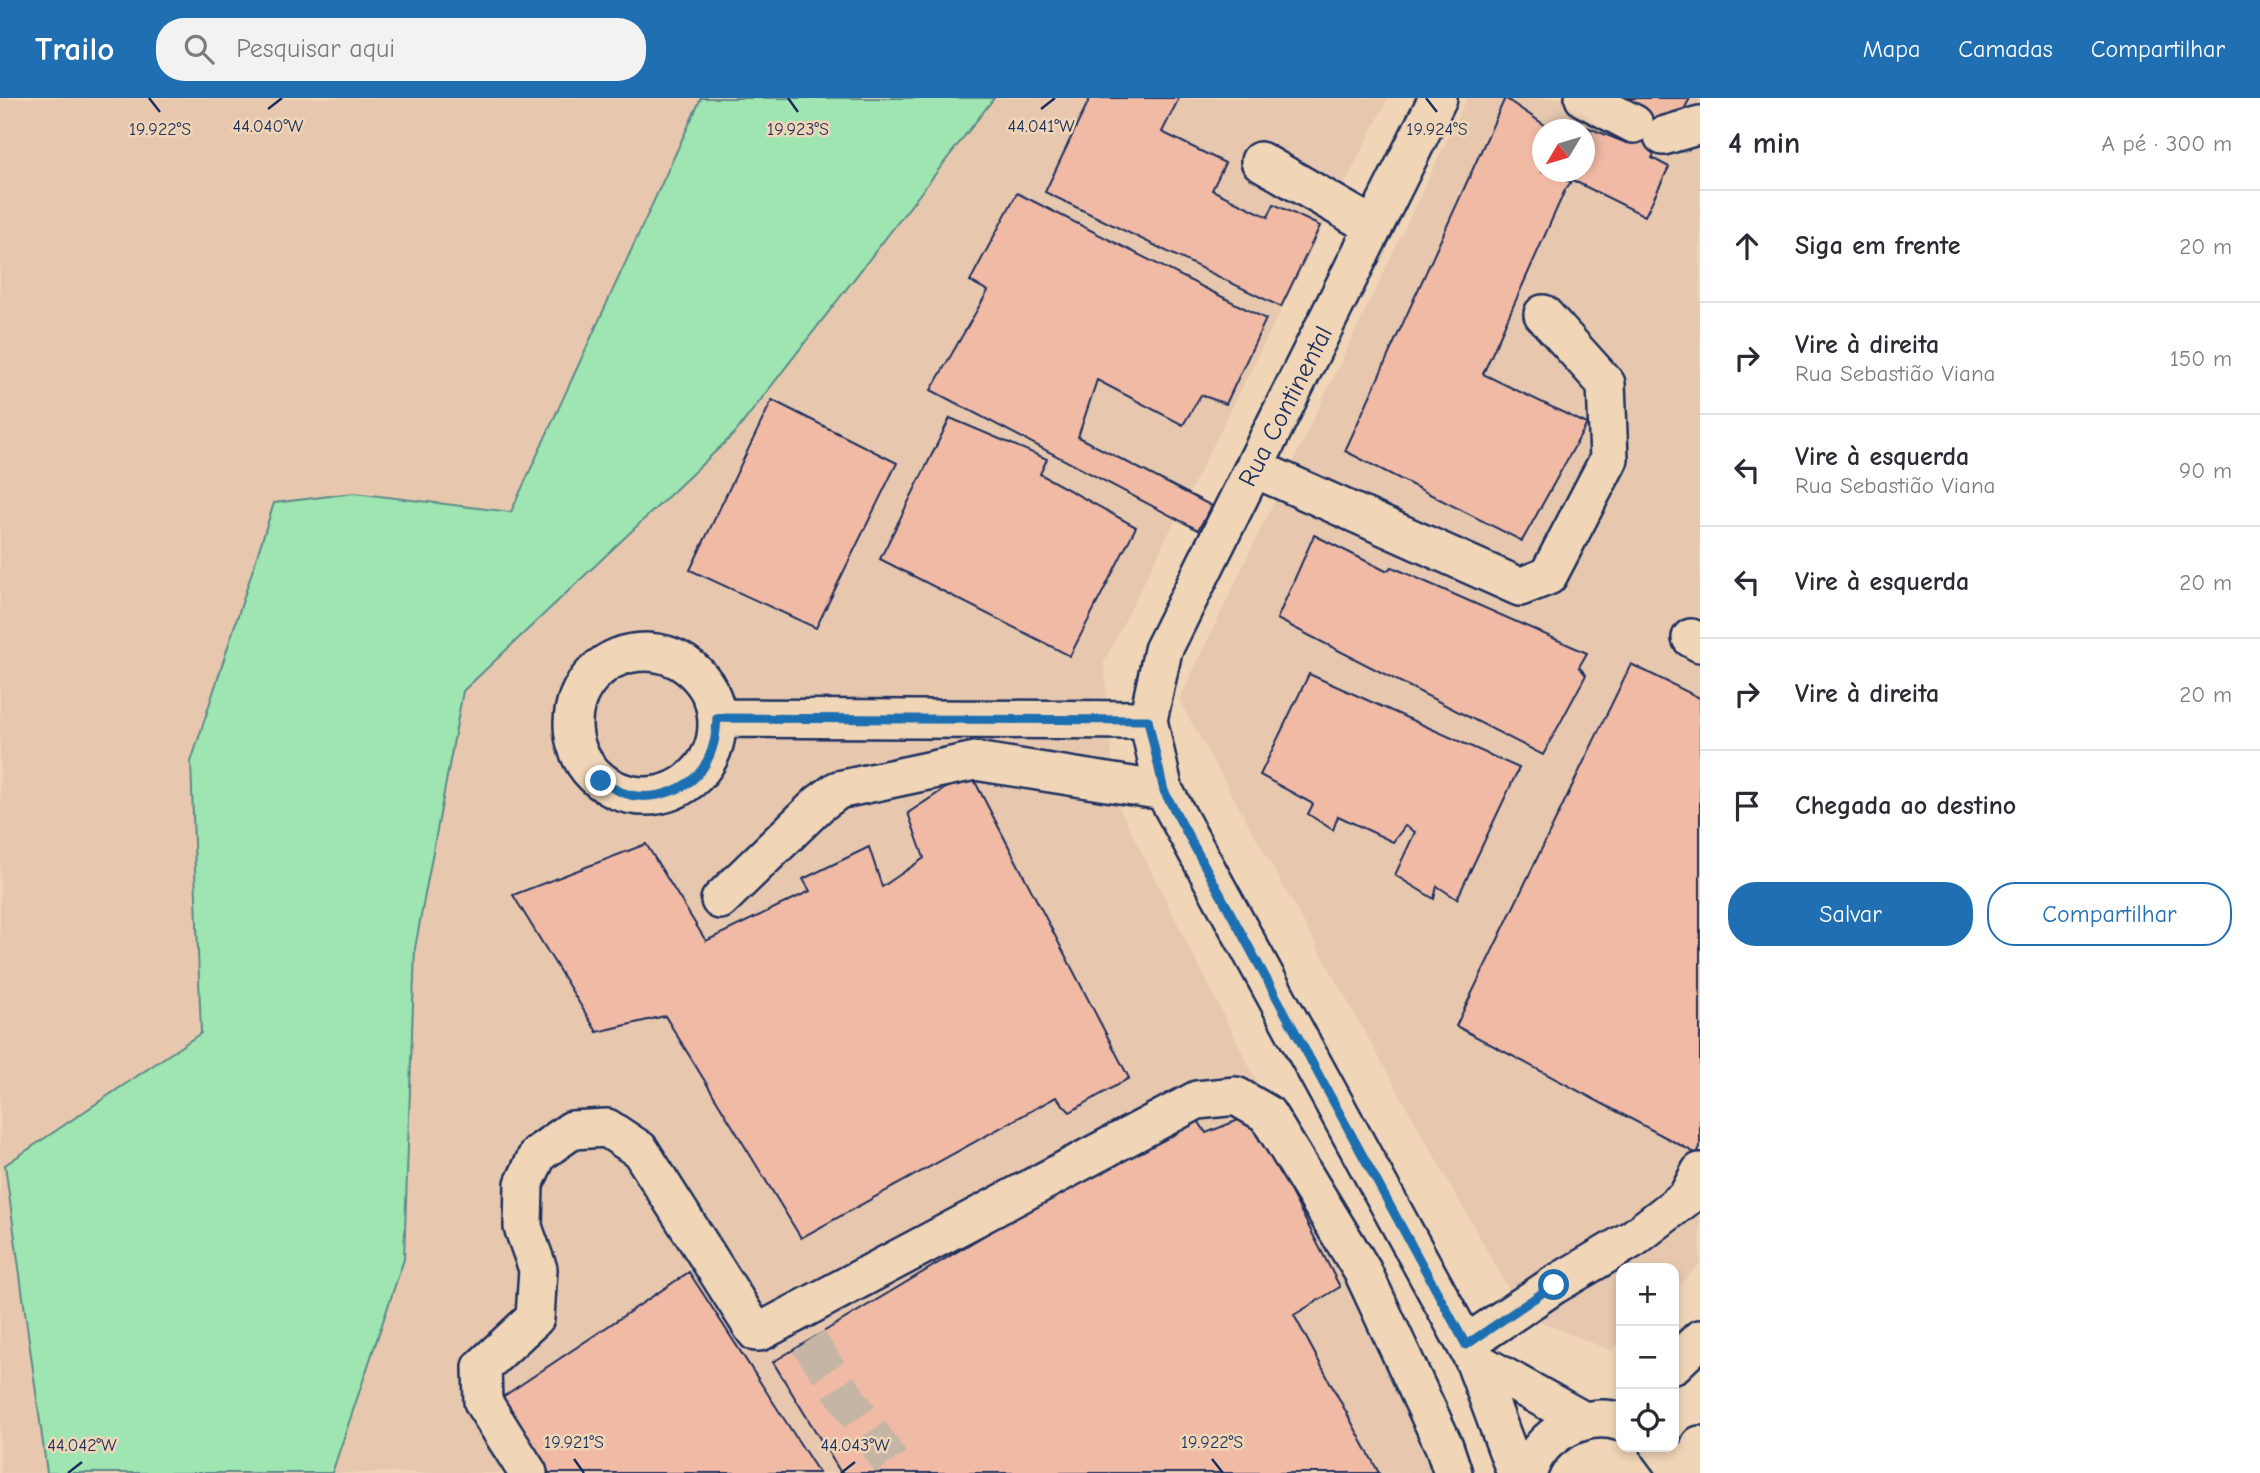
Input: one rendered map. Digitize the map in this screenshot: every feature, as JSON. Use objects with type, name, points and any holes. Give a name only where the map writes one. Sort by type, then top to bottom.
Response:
[{"type":"street","name":"Rua Continental","points":[[1148,720],[1163,650],[1438,98]]},
{"type":"street","points":[[1584,98],[1648,130],[1700,125]]},
{"type":"street","points":[[1260,161],[1374,227]]},
{"type":"street","points":[[1254,468],[1520,587],[1548,576],[1609,459],[1606,384],[1543,314]]},
{"type":"street","points":[[717,718],[1148,720],[1164,791],[1470,1352],[1516,1473]]},
{"type":"street","points":[[720,900],[819,804],[838,790],[975,761],[1164,791]]},
{"type":"street","points":[[528,1473],[483,1402],[482,1367],[535,1318],[538,1269],[523,1227],[524,1184],[538,1154],[572,1130],[607,1128],[640,1150],[756,1332],[799,1329],[1197,1100],[1236,1096],[1267,1114],[1363,1272],[1444,1446],[1453,1473]]},
{"type":"street","points":[[1470,1352],[1554,1285],[1634,1238],[1687,1197],[1700,1172]]},
{"type":"street","points":[[1679,1359],[1700,1339]]},
{"type":"street","points":[[1470,1352],[1610,1419]]},
{"type":"street","points":[[1528,1473],[1542,1447],[1560,1431],[1610,1419]]},
{"type":"street","points":[[1691,1473],[1700,1445]]},
{"type":"street","points":[[1664,1452],[1675,1473]]},
{"type":"shaded area","points":[[0,98],[1388,98],[1104,662],[1115,799],[1454,1473],[0,1473]]},
{"type":"shaded area","points":[[1467,98],[1700,98],[1700,1264],[1679,1285],[1679,1263],[1616,1263],[1616,1347],[1612,1351],[1523,1315],[1179,700]]},
{"type":"green space","points":[[701,98],[994,98],[735,433],[463,691],[415,948],[404,1259],[332,1473],[47,1473],[5,1165],[201,1033],[191,762],[274,503],[354,493],[511,512]]},
{"type":"building","points":[[1090,98],[1179,98],[1162,132],[1225,163],[1212,190],[1268,217],[1274,204],[1320,226],[1281,307],[1045,192]]},
{"type":"building","points":[[1505,98],[1536,119],[1532,119],[1532,182],[1571,182],[1565,190],[1483,374],[1587,424],[1522,541],[1345,451]]},
{"type":"building","points":[[1599,98],[1690,98],[1673,131],[1666,130],[1652,158],[1669,167],[1645,216],[1576,182],[1595,182],[1595,130],[1626,143],[1637,117]]},
{"type":"building","points":[[1017,193],[1266,319],[1226,404],[1201,395],[1183,425],[1097,380],[1078,437],[1212,506],[1198,530],[931,390],[988,291],[970,281]]},
{"type":"building","points":[[772,400],[897,463],[816,628],[690,570]]},
{"type":"building","points":[[950,418],[1047,459],[1040,474],[1136,527],[1070,656],[880,559]]},
{"type":"building","points":[[1314,535],[1386,571],[1392,567],[1587,653],[1579,667],[1586,675],[1543,755],[1277,619]]},
{"type":"building","points":[[1631,664],[1700,698],[1700,1147],[1697,1154],[1456,1026]]},
{"type":"building","points":[[1309,674],[1519,768],[1457,899],[1437,886],[1434,899],[1395,875],[1415,832],[1405,826],[1393,842],[1338,816],[1333,830],[1308,814],[1313,804],[1260,775]]},
{"type":"building","points":[[970,772],[1129,1078],[1070,1112],[1056,1097],[801,1238],[665,1016],[597,1032],[513,895],[646,844],[706,941],[810,891],[803,879],[869,847],[882,887],[924,858],[908,813]]},
{"type":"building","points":[[1192,1111],[1206,1133],[1251,1115],[1340,1287],[1294,1315],[1379,1473],[841,1473],[773,1362]]},
{"type":"building","points":[[689,1272],[819,1473],[549,1473],[501,1398]]},
{"type":"tunnel","points":[[808,1341],[898,1473]]},
{"type":"route","points":[[601,781],[622,793],[646,797],[669,793],[690,781],[706,764],[715,741],[717,718],[1148,720],[1164,791],[1466,1345],[1554,1285]]}]
